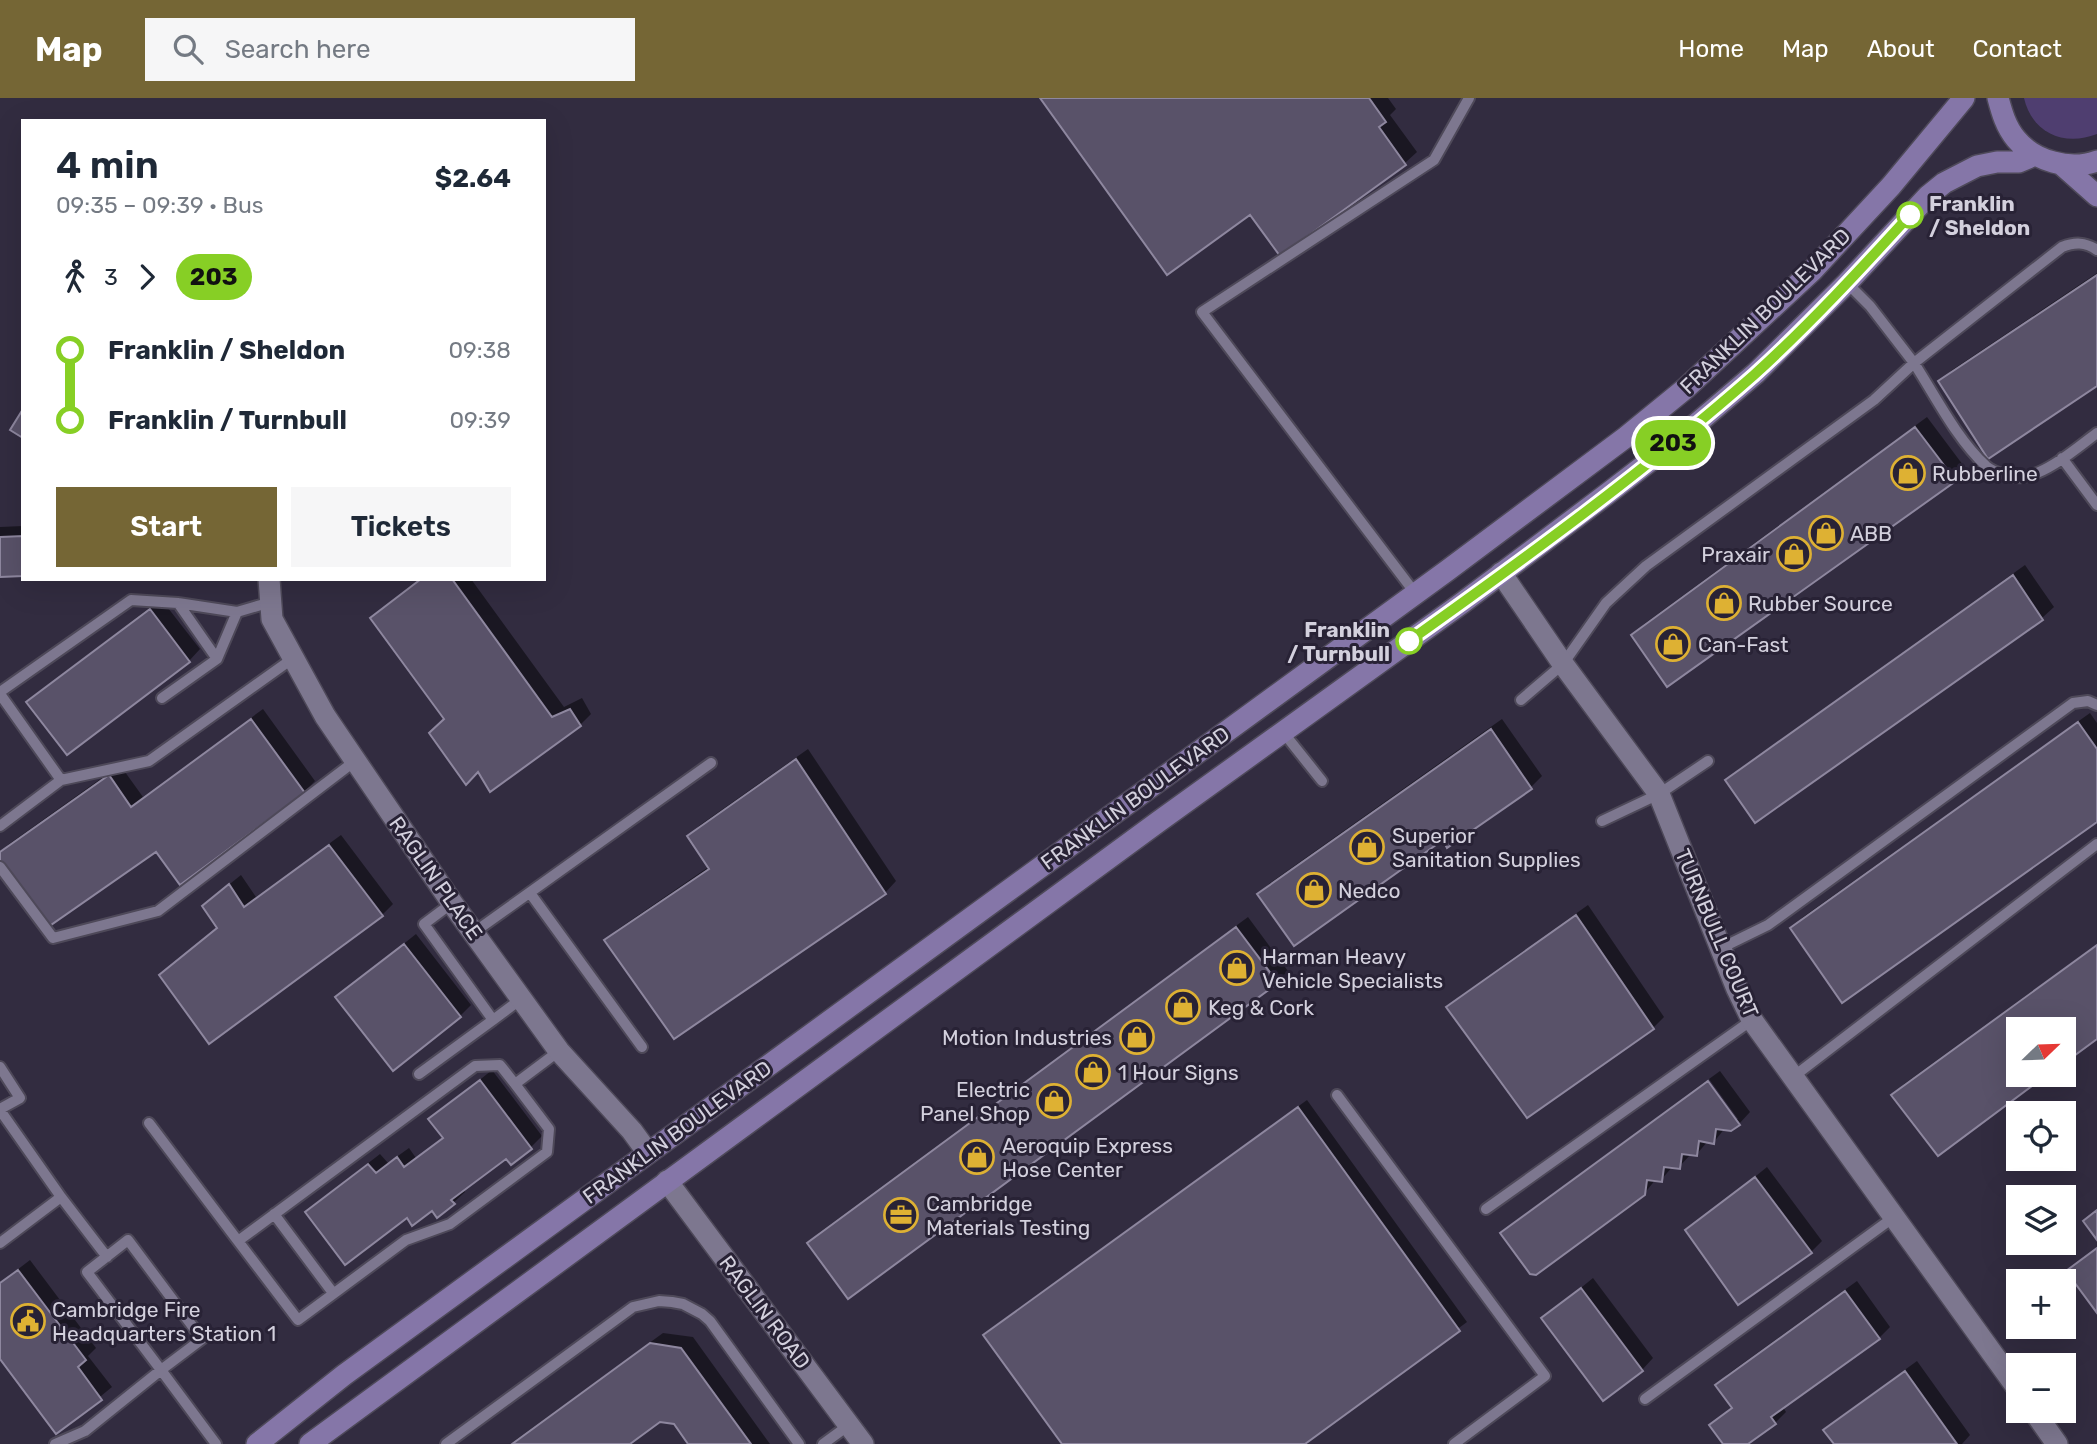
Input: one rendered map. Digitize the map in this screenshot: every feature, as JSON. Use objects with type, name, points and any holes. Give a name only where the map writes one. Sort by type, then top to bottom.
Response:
[{"type":"main road","name":"FRANKLIN BOULEVARD","points":[[257,1444],[344,1375],[1626,437],[1686,388],[1821,261],[1891,186],[1964,98]]},
{"type":"main road","points":[[1998,98],[2003,118],[2016,139],[2035,155],[2063,164],[2097,161]]},
{"type":"main road","name":"FRANKLIN BOULEVARD","points":[[310,1444],[1501,573],[1681,437],[1756,373],[1847,283],[1928,196],[1944,183],[1977,166],[2019,162],[2035,155]]},
{"type":"main road","points":[[2063,164],[2097,196]]},
{"type":"street","name":"TURNBULL COURT","points":[[1501,573],[1563,664],[1659,794],[1752,1020],[2006,1372]]},
{"type":"street","name":"RAGLIN PLACE","points":[[269,581],[272,620],[325,716],[452,903],[559,1051],[632,1131],[648,1153]]},
{"type":"street","name":"RAGLIN ROAD","points":[[667,1181],[863,1444]]},
{"type":"street","points":[[2042,1423],[2057,1444]]},
{"type":"lane","points":[[1415,593],[1202,312],[1434,160],[1469,98]]},
{"type":"lane","points":[[1521,700],[1563,664],[1606,603],[1646,566],[1874,400],[1914,363],[2062,247],[2074,243],[2090,245],[2097,250]]},
{"type":"lane","points":[[1847,283],[1870,306],[1914,363],[1959,433],[1988,468],[2001,474],[2022,477],[2062,458],[2097,433]]},
{"type":"lane","points":[[2062,458],[2097,505]]},
{"type":"lane","points":[[61,780],[0,693],[131,600],[178,603],[237,612],[271,602]]},
{"type":"lane","points":[[178,603],[217,659]]},
{"type":"lane","points":[[162,698],[217,659],[237,612]]},
{"type":"lane","points":[[0,810],[4,823],[61,780],[149,761],[292,659]]},
{"type":"lane","points":[[1721,948],[1768,925],[2073,703],[2088,701],[2097,705]]},
{"type":"lane","points":[[1283,732],[1322,781]]},
{"type":"lane","points":[[0,867],[53,938],[158,911],[355,761]]},
{"type":"lane","points":[[1602,821],[1659,794],[1708,761]]},
{"type":"lane","points":[[474,933],[711,763]]},
{"type":"lane","points":[[1793,1077],[2097,844]]},
{"type":"lane","points":[[530,892],[642,1047]]},
{"type":"lane","points":[[452,903],[424,924],[493,1020]]},
{"type":"lane","points":[[419,1074],[521,999]]},
{"type":"lane","points":[[1486,1209],[1752,1020]]},
{"type":"lane","points":[[515,1084],[559,1051]]},
{"type":"lane","points":[[149,1123],[238,1241],[298,1320],[406,1240],[450,1224],[547,1153],[549,1129],[500,1065],[475,1066],[238,1241]]},
{"type":"lane","points":[[0,1067],[20,1098],[0,1110],[107,1257]]},
{"type":"lane","points":[[1337,1095],[1545,1376],[1454,1444]]},
{"type":"lane","points":[[0,1243],[61,1197]]},
{"type":"lane","points":[[274,1214],[333,1293]]},
{"type":"lane","points":[[1645,1399],[1894,1217]]},
{"type":"lane","points":[[55,1444],[85,1431],[161,1370],[202,1339],[128,1240],[87,1272],[161,1370],[216,1444]]},
{"type":"lane","points":[[446,1444],[633,1307],[659,1301],[683,1304],[710,1321],[799,1444]]},
{"type":"lane","points":[[823,1444],[849,1425]]},
{"type":"shaded area","points":[[2024,98],[2097,98],[2097,134],[2073,139],[2051,134],[2034,120]]},
{"type":"building","points":[[1040,98],[1369,98],[1386,122],[1379,127],[1406,165],[1280,256],[1250,215],[1167,275]]},
{"type":"building","points":[[2097,275],[2097,386],[1988,459],[1938,381]]},
{"type":"building","points":[[21,412],[21,437],[10,430]]},
{"type":"building","points":[[1915,427],[1956,481],[1667,687],[1631,635]]},
{"type":"building","points":[[21,536],[21,576],[0,577],[0,537]]},
{"type":"building","points":[[2013,575],[2043,620],[1755,823],[1725,780]]},
{"type":"building","points":[[418,581],[453,581],[552,717],[570,709],[581,726],[490,792],[478,772],[466,785],[429,733],[444,719],[370,618]]},
{"type":"building","points":[[150,609],[190,662],[67,755],[26,702]]},
{"type":"building","points":[[251,719],[305,793],[180,885],[156,852],[48,927],[0,861],[0,852],[109,775],[131,807]]},
{"type":"building","points":[[2078,722],[2097,749],[2097,822],[1842,1003],[1790,928]]},
{"type":"building","points":[[1491,729],[1532,789],[1447,848],[1443,840],[1294,946],[1257,894]]},
{"type":"building","points":[[796,759],[886,894],[674,1039],[604,940],[709,869],[687,836]]},
{"type":"building","points":[[329,845],[383,916],[209,1044],[159,975],[217,928],[202,906],[229,884],[244,907]]},
{"type":"building","points":[[1576,915],[1654,1029],[1527,1118],[1446,1007]]},
{"type":"building","points":[[1236,927],[1278,983],[848,1299],[807,1243]]},
{"type":"building","points":[[404,944],[461,1017],[393,1071],[335,997]]},
{"type":"building","points":[[2097,945],[2097,1039],[2076,1054],[2076,1017],[2006,1017],[2006,1087],[2031,1087],[2012,1101],[2006,1101],[2006,1105],[1938,1156],[1891,1095]]},
{"type":"building","points":[[480,1080],[532,1149],[511,1165],[506,1159],[451,1200],[455,1204],[437,1218],[432,1211],[412,1226],[407,1218],[345,1265],[305,1212],[368,1164],[376,1173],[397,1157],[404,1167],[443,1138],[428,1119]]},
{"type":"building","points":[[1708,1081],[1740,1125],[1731,1131],[1716,1129],[1714,1144],[1699,1141],[1697,1156],[1682,1154],[1680,1169],[1664,1167],[1662,1182],[1647,1180],[1645,1195],[1536,1275],[1530,1274],[1500,1233]]},
{"type":"building","points":[[1298,1107],[1460,1331],[1305,1444],[1062,1444],[983,1335]]},
{"type":"building","points":[[1755,1177],[1812,1253],[1738,1305],[1685,1230]]},
{"type":"building","points":[[2097,1210],[2097,1240],[2083,1221]]},
{"type":"building","points":[[2097,1248],[2097,1313],[2076,1285],[2076,1269],[2069,1269]]},
{"type":"building","name":"Cambridge Fire Headquarters Station 1","points":[[18,1270],[86,1360],[78,1367],[102,1400],[56,1434],[0,1359],[0,1283]]},
{"type":"building","points":[[1581,1288],[1643,1371],[1603,1401],[1541,1318]]},
{"type":"building","points":[[1845,1291],[1880,1339],[1771,1417],[1776,1424],[1748,1444],[1723,1444],[1709,1425],[1732,1408],[1715,1385]]},
{"type":"building","points":[[650,1343],[681,1348],[751,1444],[688,1444],[674,1424],[660,1422],[630,1444],[512,1444]]},
{"type":"building","points":[[1905,1371],[1957,1444],[1834,1444],[1823,1430]]},
{"type":"bus line","name":"203","points":[[1409,641],[1681,437],[1756,373],[1847,283],[1910,215]]},
{"type":"place","name":"Franklin / Sheldon","points":[[1910,215]]},
{"type":"place","name":"Rubberline","points":[[1908,473]]},
{"type":"place","name":"ABB","points":[[1826,533]]},
{"type":"place","name":"Praxair","points":[[1794,554]]},
{"type":"place","name":"Rubber Source","points":[[1724,603]]},
{"type":"place","name":"Franklin / Turnbull","points":[[1409,641]]},
{"type":"place","name":"Can-Fast","points":[[1673,644]]},
{"type":"place","name":"Superior Sanitation Supplies","points":[[1367,847]]},
{"type":"place","name":"Nedco","points":[[1314,890]]},
{"type":"place","name":"Harman Heavy Vehicle Specialists","points":[[1237,968]]},
{"type":"place","name":"Keg & Cork","points":[[1183,1007]]},
{"type":"place","name":"Motion Industries","points":[[1137,1037]]},
{"type":"place","name":"1 Hour Signs","points":[[1093,1072]]},
{"type":"place","name":"Electric Panel Shop","points":[[1054,1101]]},
{"type":"place","name":"Aeroquip Express Hose Center","points":[[977,1157]]},
{"type":"place","name":"Cambridge Materials Testing","points":[[901,1215]]},
{"type":"place","name":"Cambridge Fire Headquarters Station 1","points":[[28,1321]]}]
